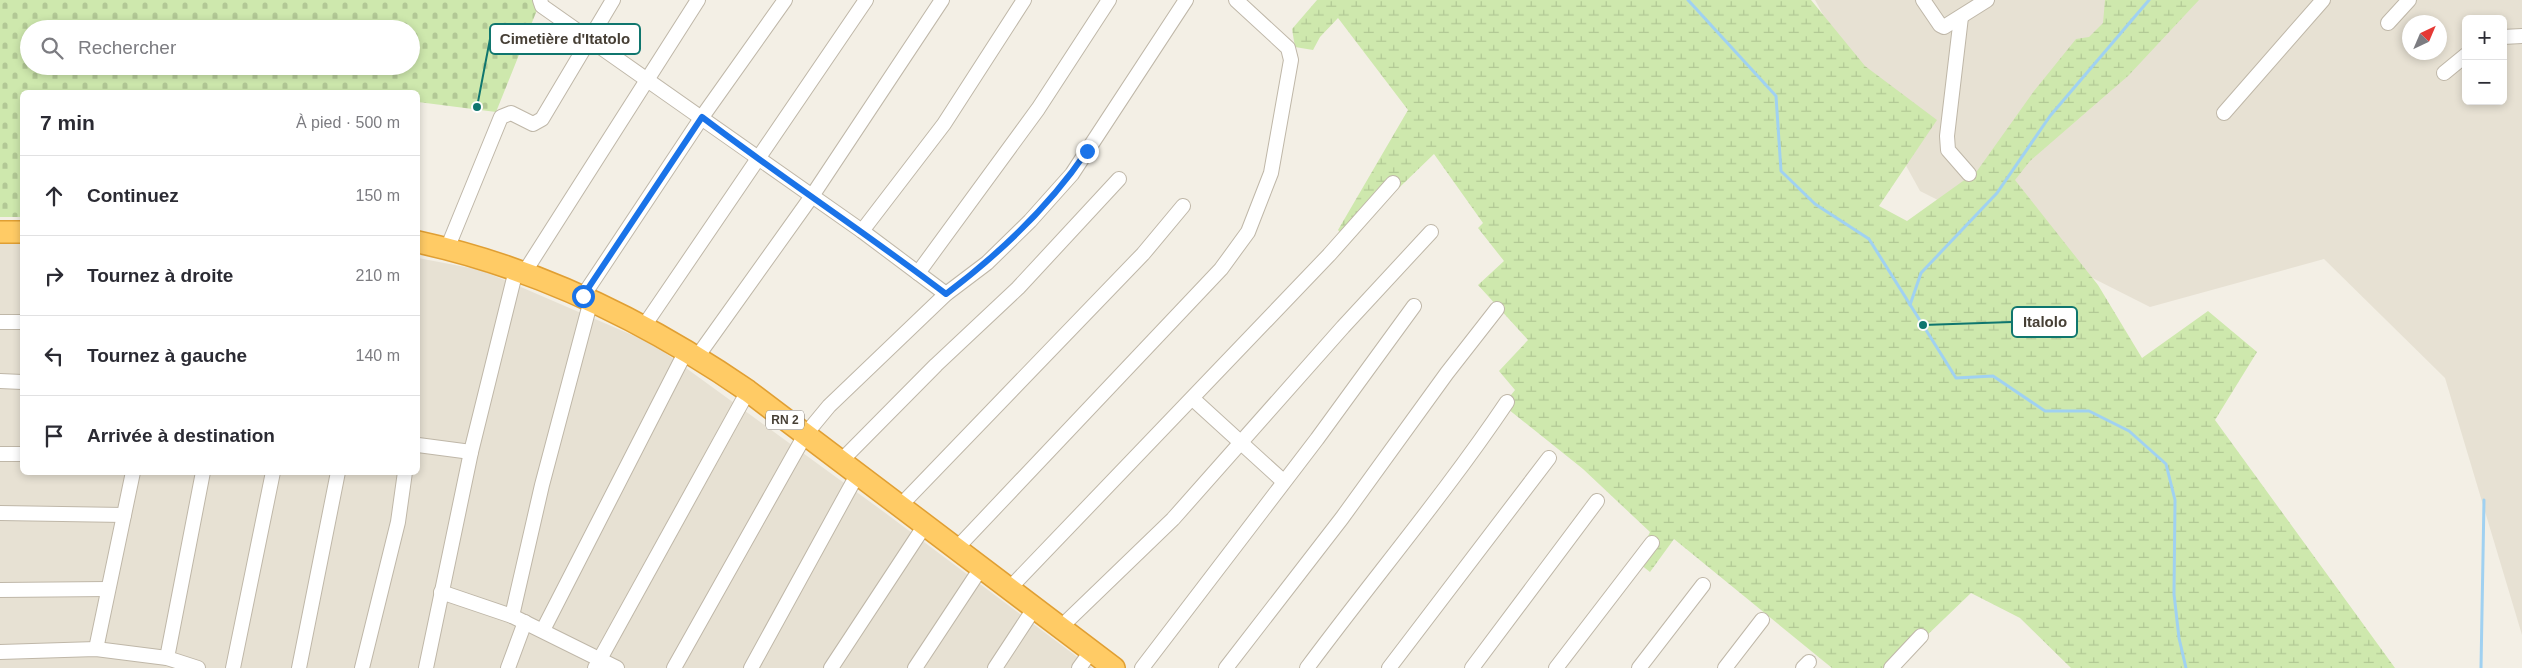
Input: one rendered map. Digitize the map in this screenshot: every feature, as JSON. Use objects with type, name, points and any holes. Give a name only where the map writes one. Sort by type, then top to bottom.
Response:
[{"type":"highway","points":[[0,232],[20,232]]},
{"type":"highway","name":"RN 2","points":[[420,242],[520,271],[587,298],[644,326],[692,354],[748,391],[1114,668]]},
{"type":"street","points":[[540,0],[542,6],[588,40],[702,117],[757,159],[862,231],[946,294]]},
{"type":"street","points":[[446,249],[501,117],[511,113],[533,124],[538,123],[612,0]]},
{"type":"street","points":[[426,668],[471,452],[520,271],[698,0]]},
{"type":"street","points":[[512,616],[587,298],[702,117],[785,0]]},
{"type":"street","points":[[644,326],[866,0]]},
{"type":"street","points":[[543,630],[692,354],[812,196],[942,0]]},
{"type":"street","points":[[862,231],[944,124],[1024,0]]},
{"type":"street","points":[[918,273],[1038,109],[1110,0]]},
{"type":"street","points":[[674,668],[805,435],[829,406],[946,294],[987,263],[1030,221],[1072,174],[1186,0]]},
{"type":"street","points":[[956,549],[1221,269],[1254,220],[1271,173],[1291,60],[1288,48],[1236,0]]},
{"type":"street","points":[[1923,0],[1940,25],[1944,27],[1986,0]]},
{"type":"street","points":[[2224,113],[2323,0]]},
{"type":"street","points":[[2388,23],[2409,0]]},
{"type":"street","points":[[1961,17],[1947,136],[1948,150],[1968,174]]},
{"type":"street","points":[[2507,37],[2522,36]]},
{"type":"street","points":[[2444,74],[2462,58]]},
{"type":"street","points":[[840,462],[936,366],[1018,288],[1119,179]]},
{"type":"street","points":[[1010,588],[1193,399],[1329,255],[1393,183]]},
{"type":"street","points":[[900,506],[1143,254],[1182,206]]},
{"type":"street","points":[[1061,627],[1172,519],[1241,444],[1343,327],[1431,232]]},
{"type":"street","points":[[1142,668],[1414,306]]},
{"type":"street","points":[[1226,668],[1342,518],[1447,373],[1497,309]]},
{"type":"street","points":[[0,322],[20,322]]},
{"type":"street","points":[[0,381],[20,382]]},
{"type":"street","points":[[598,664],[748,391]]},
{"type":"street","points":[[1193,399],[1283,481]]},
{"type":"street","points":[[1307,668],[1367,588],[1463,467],[1507,402]]},
{"type":"street","points":[[420,445],[471,452]]},
{"type":"street","points":[[0,454],[20,454]]},
{"type":"street","points":[[1389,668],[1550,458]]},
{"type":"street","points":[[96,649],[132,475]]},
{"type":"street","points":[[167,658],[202,475]]},
{"type":"street","points":[[233,668],[272,475]]},
{"type":"street","points":[[299,668],[337,475]]},
{"type":"street","points":[[362,668],[398,522],[405,475]]},
{"type":"street","points":[[751,668],[857,475]]},
{"type":"street","points":[[1472,668],[1597,501]]},
{"type":"street","points":[[0,513],[124,515]]},
{"type":"street","points":[[831,668],[925,525]]},
{"type":"street","points":[[1556,668],[1652,543]]},
{"type":"street","points":[[915,668],[981,568]]},
{"type":"street","points":[[1640,668],[1703,585]]},
{"type":"street","points":[[0,590],[108,589]]},
{"type":"street","points":[[441,592],[512,616],[543,630],[598,664],[617,668]]},
{"type":"street","points":[[995,668],[1034,607]]},
{"type":"street","points":[[1725,668],[1762,620]]},
{"type":"street","points":[[508,668],[525,622]]},
{"type":"street","points":[[1891,668],[1921,636]]},
{"type":"street","points":[[0,652],[96,649],[167,658],[198,668]]},
{"type":"street","points":[[1080,668],[1092,650]]},
{"type":"shaded area","points":[[1815,0],[2522,0],[2522,635],[2445,378],[2324,259],[2150,307],[1920,191]]},
{"type":"shaded area","points":[[0,239],[20,239],[20,475],[420,475],[420,258],[481,270],[653,344],[884,512],[1092,668],[0,668]]},
{"type":"green space","points":[[0,0],[541,0],[496,112],[420,102],[420,90],[20,90],[20,217],[0,217]]},
{"type":"green space","points":[[1317,0],[1811,0],[1865,66],[1937,120],[1879,206],[1907,221],[1977,171],[2034,91],[2076,39],[2089,37],[2103,23],[2105,0],[2199,0],[2128,76],[2030,161],[2015,180],[2098,285],[2142,358],[2208,311],[2257,352],[2215,420],[2395,668],[2071,668],[2020,618],[1971,593],[1893,668],[1832,668],[1674,539],[1650,572],[1636,561],[1650,532],[1583,469],[1503,405],[1515,390],[1499,371],[1528,340],[1478,285],[1504,261],[1478,228],[1483,223],[1434,154],[1376,210],[1350,243],[1338,230],[1408,110],[1338,18],[1320,37],[1313,50],[1295,47],[1292,29]]},
{"type":"waterway","points":[[1688,0],[1776,96],[1781,171],[1815,204],[1869,239],[1956,378],[1993,376],[2045,411],[2089,411],[2129,431],[2166,464],[2175,500],[2174,594],[2179,638],[2186,668]]},
{"type":"waterway","points":[[1910,305],[1921,273],[1997,193],[2050,116],[2149,0]]},
{"type":"waterway","points":[[2481,668],[2484,500]]},
{"type":"place","name":"Cimetière d'Itatolo","points":[[477,107]]},
{"type":"place","name":"Italolo","points":[[1923,325]]},
{"type":"route","points":[[583,296],[702,117],[757,159],[862,231],[946,294],[987,263],[1030,221],[1072,174],[1087,151]]}]
